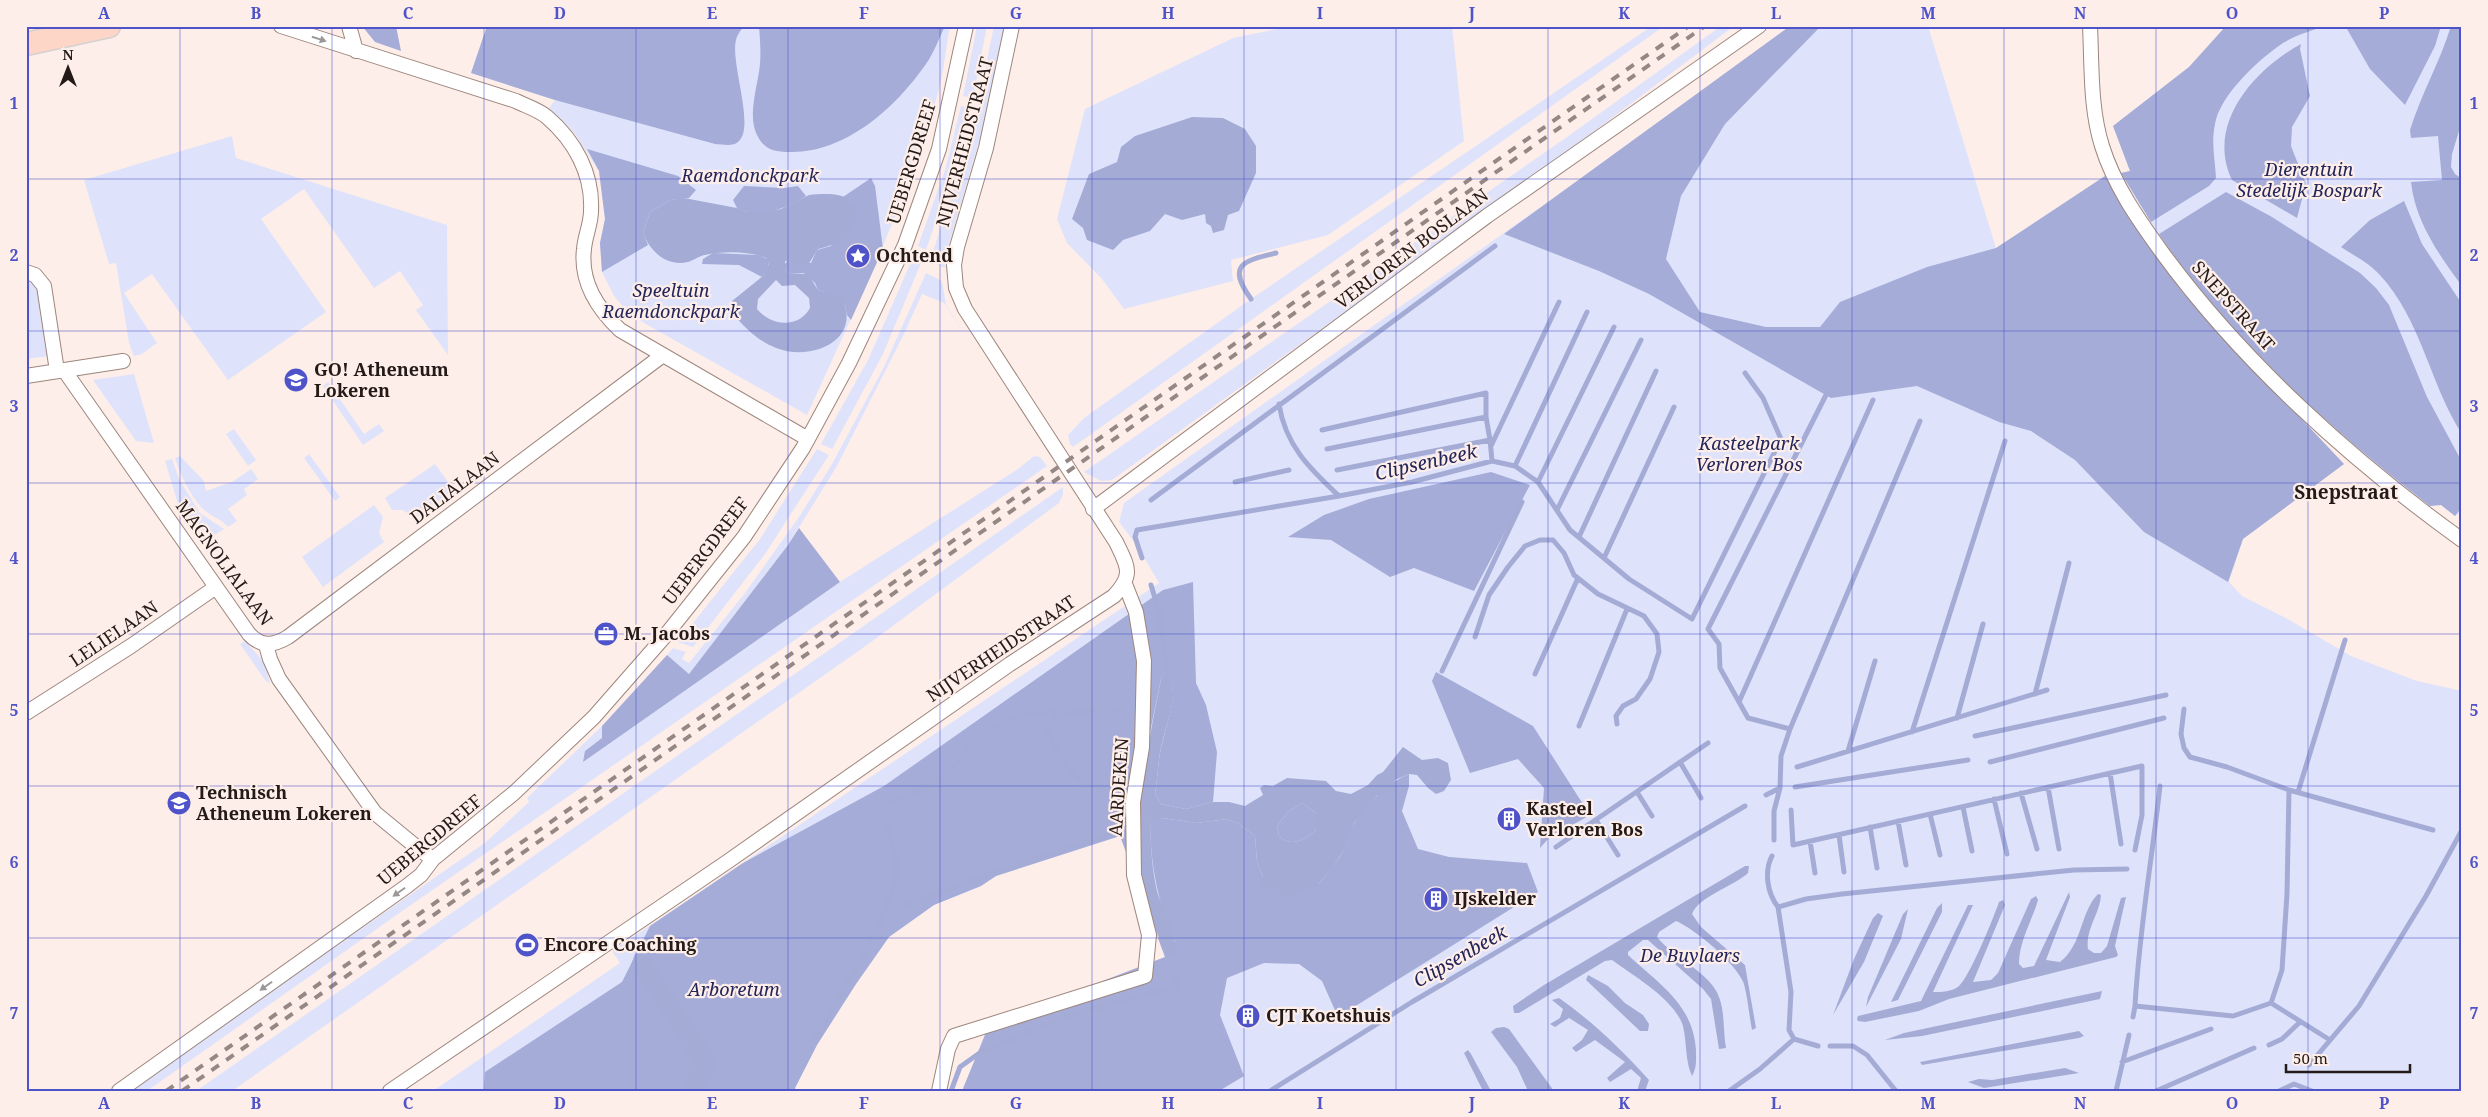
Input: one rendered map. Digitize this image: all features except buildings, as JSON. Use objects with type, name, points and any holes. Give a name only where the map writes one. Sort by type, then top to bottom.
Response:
[{"type":"main road","points":[[26,44],[68,31],[109,26]]},
{"type":"street","points":[[281,26],[516,101],[546,116],[570,141],[584,166],[588,180],[592,213],[584,250],[585,271],[590,292],[597,306],[620,330],[808,439]]},
{"type":"street","points":[[348,26],[356,51]]},
{"type":"street","name":"UEBERGDREEF","points":[[119,1091],[407,886],[421,875],[433,859],[514,793],[594,717],[665,636],[744,537],[808,439],[849,363],[906,245],[939,149],[966,26]]},
{"type":"street","name":"NIJVERHEIDSTRAAT","points":[[390,1091],[710,874],[1010,664],[1114,596],[1125,584],[1128,568],[1116,542],[959,300],[956,288],[954,264],[957,248],[986,148],[1012,26]]},
{"type":"street","name":"VERLOREN BOSLAAN","points":[[1093,509],[1487,216],[1758,26]]},
{"type":"street","name":"SNEPSTRAAT","points":[[2090,26],[2094,99],[2102,145],[2115,179],[2147,232],[2214,317],[2313,419],[2343,447],[2462,540]]},
{"type":"street","points":[[26,272],[35,275],[44,286],[61,371]]},
{"type":"street","name":"DALIALAAN","points":[[266,645],[288,637],[664,355]]},
{"type":"street","points":[[26,376],[123,362]]},
{"type":"street","name":"MAGNOLIALAAN","points":[[61,371],[249,634],[259,643],[266,645],[279,679],[375,813],[433,859]]},
{"type":"street","name":"AARDEKEN","points":[[939,1091],[948,1049],[954,1036],[1145,976],[1149,935],[1134,875],[1134,802],[1142,747],[1144,661],[1136,612],[1125,584]]},
{"type":"street","name":"LELIELAAN","points":[[29,712],[216,587]]},
{"type":"green space","points":[[362,26],[396,26],[401,51],[375,42]]},
{"type":"green space","name":"Raemdonckpark","points":[[487,26],[950,26],[938,93],[911,176],[878,257],[807,415],[630,315],[614,296],[602,272],[600,243],[605,219],[599,171],[573,131],[549,108],[555,100],[471,73]]},
{"type":"green space","points":[[487,26],[744,26],[737,38],[735,50],[744,110],[743,135],[736,144],[715,144],[555,100],[471,73]]},
{"type":"green space","points":[[759,26],[945,26],[926,64],[914,80],[885,111],[868,124],[832,144],[812,150],[780,152],[771,150],[763,144],[754,127],[753,110],[760,59]]},
{"type":"green space","points":[[977,26],[987,26],[973,98],[963,96]]},
{"type":"green space","points":[[994,26],[1005,26],[991,101],[946,254],[945,268],[930,261],[973,127]]},
{"type":"green space","points":[[1291,26],[1452,26],[1464,141],[1328,235],[1231,260],[1233,281],[1124,309],[1102,279],[1067,243],[1057,219],[1085,109],[1233,38]]},
{"type":"green space","points":[[1652,26],[1664,26],[1073,447],[1070,444],[1068,435],[1084,418],[1251,299]]},
{"type":"green space","points":[[1721,26],[1734,26],[1568,151],[1112,480],[1101,481],[1084,472],[1567,137]]},
{"type":"green space","name":"Kasteelpark Verloren Bos","points":[[1790,26],[1928,26],[1996,248],[2105,176],[2148,245],[2183,293],[2344,464],[2243,539],[2229,582],[2242,596],[2286,618],[2351,656],[2417,681],[2462,691],[2462,1091],[962,1091],[989,1025],[1165,957],[1120,836],[996,876],[981,886],[934,905],[889,937],[817,1045],[795,1088],[796,1091],[433,1091],[620,963],[612,951],[1159,583],[1136,544],[1119,522],[1124,503],[1705,90]]},
{"type":"green space","points":[[1790,26],[1821,26],[1725,124],[1681,196],[1666,259],[1700,312],[1766,327],[1820,327],[1840,302],[1927,267],[1996,248],[2105,176],[2148,245],[2183,293],[2344,464],[2243,539],[2228,582],[2144,532],[2075,460],[2031,431],[1999,422],[1917,386],[1831,398],[1649,294],[1599,271],[1504,234]]},
{"type":"green space","name":"Dierentuin Stedelijk Bospark","points":[[2226,26],[2462,26],[2462,517],[2458,514],[2455,516],[2441,505],[2430,506],[2367,457],[2337,431],[2277,372],[2203,292],[2181,264],[2139,205],[2121,173],[2130,171],[2113,126],[2189,67]]},
{"type":"green space","points":[[2226,26],[2325,26],[2298,35],[2283,43],[2252,68],[2232,90],[2218,113],[2215,124],[2213,144],[2216,178],[2209,186],[2151,222],[2121,173],[2130,171],[2113,126],[2189,67]]},
{"type":"green space","points":[[2351,26],[2441,26],[2435,46],[2405,105],[2370,69],[2347,29]]},
{"type":"green space","points":[[2451,26],[2462,26],[2462,121],[2452,154],[2451,167],[2455,174],[2462,179],[2462,286],[2429,237],[2417,210],[2411,182],[2442,180],[2438,136],[2411,138],[2410,130]]},
{"type":"green space","points":[[2301,44],[2300,49],[2310,96],[2292,127],[2291,146],[2306,184],[2297,218],[2232,180],[2225,159],[2225,139],[2230,119],[2239,100],[2252,83],[2267,68]]},
{"type":"green space","points":[[961,106],[970,108],[968,118],[926,250],[918,246],[945,170]]},
{"type":"green space","points":[[232,136],[236,158],[447,225],[448,355],[416,310],[423,305],[400,271],[374,288],[304,189],[261,219],[326,312],[228,380],[152,274],[124,293],[157,343],[142,354],[134,356],[129,343],[116,263],[109,264],[84,180]]},
{"type":"green space","points":[[587,149],[678,176],[696,190],[689,198],[671,200],[650,212],[643,233],[648,245],[602,272],[600,243],[605,219],[599,171]]},
{"type":"green space","points":[[871,178],[875,186],[883,249],[851,320],[847,315],[845,305],[825,292],[818,290],[815,283],[804,273],[788,273],[785,270],[785,264],[788,260],[811,263],[817,250],[831,246],[851,201],[843,197]]},
{"type":"green space","points":[[744,186],[784,188],[798,186],[806,196],[782,208],[763,213],[754,213],[737,208],[733,200]]},
{"type":"green space","points":[[2226,192],[2272,217],[2360,273],[2376,288],[2389,305],[2427,397],[2462,462],[2462,507],[2455,516],[2441,505],[2430,506],[2355,446],[2284,381],[2217,311],[2159,234]]},
{"type":"green space","points":[[2404,201],[2422,244],[2462,304],[2462,434],[2441,394],[2415,331],[2394,292],[2375,270],[2341,247],[2370,220]]},
{"type":"green space","points":[[713,253],[759,255],[769,260],[768,269],[762,277],[739,265],[702,264],[703,259]]},
{"type":"green space","points":[[915,253],[924,256],[883,354],[832,449],[821,444],[868,360]]},
{"type":"green space","points":[[926,273],[942,281],[946,305],[974,348],[944,303],[922,294],[904,334],[837,466],[788,545],[689,674],[667,655],[673,648],[686,652],[682,659],[689,663],[745,593],[801,514],[832,464],[884,367]]},
{"type":"green space","points":[[26,277],[37,283],[50,356],[26,359]]},
{"type":"green space","points":[[134,374],[154,443],[136,441],[93,380]]},
{"type":"green space","points":[[328,382],[364,434],[379,424],[384,431],[363,445],[323,386]]},
{"type":"green space","points":[[234,429],[256,460],[248,466],[226,434]]},
{"type":"green space","points":[[817,449],[829,455],[765,554],[693,647],[678,642],[760,539]]},
{"type":"green space","points":[[309,454],[340,497],[335,501],[304,458]]},
{"type":"green space","points":[[180,456],[204,481],[206,491],[232,482],[251,469],[258,479],[244,489],[247,495],[228,509],[237,521],[228,527],[197,503],[189,491],[175,458]]},
{"type":"green space","points":[[1034,456],[1040,457],[1047,466],[408,907],[147,1091],[128,1091],[486,842],[529,802],[527,798],[602,726],[602,738],[585,751],[708,674],[840,582],[1018,469]]},
{"type":"green space","points":[[172,459],[179,479],[200,513],[224,529],[205,541],[178,504],[165,461]]},
{"type":"green space","points":[[435,464],[454,490],[415,519],[403,510],[392,510],[385,498]]},
{"type":"green space","points":[[1491,472],[1530,485],[1474,591],[1414,568],[1390,577],[1331,540],[1288,537],[1324,515],[1369,499]]},
{"type":"green space","points":[[1063,487],[1063,495],[1059,503],[867,645],[232,1091],[196,1091]]},
{"type":"green space","points":[[374,505],[383,517],[379,533],[384,542],[323,587],[302,557]]},
{"type":"green space","points":[[799,528],[840,582],[583,762],[585,751],[602,738],[602,726],[667,655],[689,674]]},
{"type":"green space","name":"Arboretum","points":[[1193,582],[1196,683],[1206,705],[1217,752],[1213,802],[1186,809],[1161,804],[1155,794],[1161,746],[1173,695],[1170,678],[1166,669],[1161,679],[1149,737],[1139,865],[1145,895],[1158,937],[1175,942],[1164,914],[1156,885],[1150,826],[1154,819],[1162,818],[1197,823],[1227,819],[1238,823],[1255,836],[1257,862],[1263,877],[1318,884],[1339,857],[1353,825],[1366,807],[1385,788],[1409,774],[1409,786],[1402,811],[1418,849],[1449,857],[1527,863],[1538,892],[1338,1017],[1322,981],[1299,964],[1264,963],[1227,978],[1220,1015],[1244,1076],[1219,1091],[962,1091],[989,1025],[1165,957],[1120,836],[996,876],[981,886],[934,905],[889,937],[817,1045],[795,1088],[796,1091],[484,1091],[485,1072],[622,982],[650,926],[743,863],[884,786],[1163,590]]},
{"type":"green space","points":[[245,641],[265,663],[270,684],[265,680],[240,644]]},
{"type":"green space","points":[[1436,672],[1533,726],[1590,815],[1548,839],[1540,848],[1544,788],[1518,759],[1470,773],[1432,681]]},
{"type":"green space","points":[[1302,803],[1316,813],[1316,830],[1308,837],[1298,841],[1288,842],[1283,840],[1279,836],[1277,826],[1288,812]]},
{"type":"shaded area","points":[[1192,117],[1223,118],[1245,129],[1256,146],[1256,173],[1239,211],[1228,215],[1224,230],[1213,233],[1211,226],[1206,223],[1205,214],[1182,220],[1165,214],[1150,231],[1123,240],[1113,250],[1087,240],[1083,228],[1072,219],[1089,174],[1117,162],[1121,147],[1135,136]]},
{"type":"shaded area","points":[[825,194],[847,198],[855,208],[855,223],[848,235],[843,239],[818,249],[808,265],[785,261],[785,270],[788,273],[808,274],[818,290],[841,296],[846,311],[846,325],[831,344],[805,352],[790,352],[763,342],[752,334],[732,313],[732,301],[763,276],[769,264],[766,258],[752,254],[728,252],[703,256],[688,262],[673,262],[660,256],[650,246],[643,233],[650,212],[671,200],[684,198],[737,208],[747,212],[781,209],[809,195]],"holes":[[[776,280],[782,286],[795,285],[809,298],[810,308],[805,315],[792,322],[777,322],[763,315],[757,309],[758,299]]]},
{"type":"shaded area","points":[[1166,668],[1170,677],[1173,695],[1171,712],[1160,753],[1155,794],[1161,804],[1186,809],[1213,802],[1229,802],[1245,806],[1263,795],[1260,788],[1264,785],[1273,786],[1287,778],[1326,781],[1336,791],[1351,794],[1368,785],[1377,775],[1383,772],[1403,747],[1422,760],[1438,758],[1448,763],[1451,780],[1444,791],[1436,794],[1417,775],[1409,774],[1395,780],[1394,791],[1377,795],[1354,823],[1346,846],[1332,869],[1318,884],[1302,893],[1282,897],[1261,886],[1263,877],[1257,862],[1255,836],[1238,823],[1227,819],[1197,823],[1162,818],[1154,820],[1150,826],[1154,875],[1157,891],[1172,931],[1175,947],[1175,954],[1167,954],[1153,921],[1144,887],[1140,853],[1140,818],[1143,784],[1161,679]],"holes":[[[1302,803],[1316,813],[1316,830],[1308,837],[1288,842],[1279,836],[1277,826],[1288,812]]]},
{"type":"shaded area","points":[[1745,866],[1749,866],[1748,873],[1701,902],[1692,914],[1701,927],[1745,965],[1756,1028],[1752,1030],[1744,984],[1740,976],[1724,957],[1694,931],[1684,925],[1676,921],[1659,932],[1657,937],[1672,952],[1701,973],[1715,989],[1722,1009],[1726,1048],[1719,1049],[1711,999],[1703,989],[1648,940],[1643,940],[1628,952],[1628,955],[1672,996],[1688,1020],[1696,1050],[1694,1073],[1692,1076],[1688,1064],[1683,1026],[1679,1016],[1653,989],[1612,960],[1605,961],[1519,1013],[1514,1013],[1513,1006],[1544,985]]},
{"type":"shaded area","points":[[2069,892],[2070,897],[2046,960],[2060,962],[2067,955],[2073,946],[2092,901],[2098,894],[2101,895],[2100,902],[2088,942],[2088,949],[2094,953],[2101,953],[2107,946],[2121,898],[2126,897],[2115,946],[2118,955],[2116,957],[1949,999],[1919,1011],[1865,1022],[1858,1021],[1858,1016],[1921,1001],[1968,905],[1973,905],[1933,992],[1953,989],[1964,980],[1981,947],[1999,902],[2003,900],[2005,905],[1973,982],[1991,980],[1998,973],[2031,899],[2036,896],[2038,900],[2023,939],[2019,964],[2023,968],[2034,966]]},
{"type":"shaded area","points":[[1942,903],[1942,912],[1898,1000],[1891,1002],[1937,908]]},
{"type":"shaded area","points":[[1908,909],[1901,939],[1866,1007],[1868,997],[1903,914]]},
{"type":"shaded area","points":[[1878,913],[1883,916],[1864,962],[1833,1015],[1854,959],[1873,918]]},
{"type":"shaded area","points":[[635,954],[647,956],[711,1051],[715,1065],[706,1091],[683,1091],[692,1060],[631,965]]},
{"type":"shaded area","points":[[1588,975],[1608,986],[1625,1003],[1643,1015],[1649,1024],[1648,1031],[1640,1031],[1586,980]]},
{"type":"shaded area","points":[[2102,991],[2100,999],[1922,1036],[1885,1040],[1904,1033]]},
{"type":"shaded area","points":[[1559,998],[1595,1026],[1649,1080],[1645,1091],[1637,1091],[1641,1078],[1631,1069],[1610,1082],[1607,1078],[1625,1062],[1595,1040],[1576,1052],[1572,1048],[1582,1040],[1588,1030],[1569,1018],[1555,1027],[1550,1024],[1560,1018],[1563,1009],[1552,1000]]},
{"type":"shaded area","points":[[1504,1027],[1509,1029],[1554,1091],[1528,1091],[1517,1067],[1491,1032],[1496,1028]]},
{"type":"shaded area","points":[[2079,1031],[2084,1036],[1922,1065],[1920,1062]]},
{"type":"shaded area","points":[[1468,1050],[1491,1091],[1483,1091],[1464,1053]]},
{"type":"shaded area","points":[[2065,1068],[2079,1073],[1984,1088],[1968,1082],[1979,1079],[1992,1080]]},
{"type":"waterway","points":[[1151,500],[1495,246]]},
{"type":"waterway","name":"Clipsenbeek","points":[[1251,299],[1240,278],[1239,271],[1247,262],[1276,253]]},
{"type":"waterway","points":[[1491,446],[1559,302]]},
{"type":"waterway","points":[[1515,466],[1587,312]]},
{"type":"waterway","points":[[1538,482],[1614,327]]},
{"type":"waterway","points":[[1557,510],[1641,340]]},
{"type":"waterway","points":[[1579,537],[1656,371]]},
{"type":"waterway","name":"Clipsenbeek","points":[[1279,404],[1287,432],[1300,455],[1339,496],[1412,482],[1492,461],[1515,466],[1538,482],[1570,530],[1629,579],[1692,619],[1781,439],[1763,398],[1745,373]]},
{"type":"waterway","points":[[1766,795],[1780,788],[1781,756],[1790,729],[1748,718],[1720,668],[1719,644],[1708,629],[1829,389]]},
{"type":"waterway","points":[[1322,430],[1486,393],[1486,417]]},
{"type":"waterway","points":[[1739,702],[1873,400]]},
{"type":"waterway","points":[[1604,558],[1674,407]]},
{"type":"waterway","points":[[1327,449],[1486,417],[1490,440]]},
{"type":"waterway","points":[[1790,729],[1920,421]]},
{"type":"waterway","points":[[1337,470],[1490,440],[1492,461]]},
{"type":"waterway","points":[[1912,732],[2005,441]]},
{"type":"waterway","points":[[1235,482],[1289,470]]},
{"type":"waterway","points":[[1142,558],[1135,537],[1137,530],[1339,496]]},
{"type":"waterway","points":[[1442,671],[1522,502]]},
{"type":"waterway","points":[[1475,637],[1489,595],[1508,567],[1525,546],[1540,540],[1553,540],[1564,553],[1574,575],[1598,594],[1644,616],[1657,634],[1659,652],[1650,679],[1636,699],[1623,706],[1616,716],[1617,724]]},
{"type":"waterway","points":[[2035,694],[2069,563]]},
{"type":"waterway","points":[[1535,674],[1578,578]]},
{"type":"waterway","points":[[1151,585],[1160,615],[1167,675]]},
{"type":"waterway","points":[[1579,726],[1627,609]]},
{"type":"waterway","points":[[1957,718],[1983,624]]},
{"type":"waterway","points":[[2298,792],[2345,640]]},
{"type":"waterway","points":[[1848,751],[1875,661]]},
{"type":"waterway","points":[[1797,767],[2047,690]]},
{"type":"waterway","points":[[1975,736],[2166,695]]},
{"type":"waterway","points":[[891,802],[919,790],[950,771],[988,731],[1016,716],[1051,712],[1067,714],[1105,708],[1123,710]]},
{"type":"waterway","points":[[2184,709],[2181,734],[2184,748],[2190,757],[2227,767],[2289,790]]},
{"type":"waterway","points":[[1059,713],[1048,729],[1063,760],[1080,780],[1091,786],[1107,788],[1127,772]]},
{"type":"waterway","points":[[1990,762],[2164,718]]},
{"type":"waterway","points":[[886,907],[899,908],[967,882],[1120,831],[1132,740]]},
{"type":"waterway","points":[[1556,847],[1708,743]]},
{"type":"waterway","points":[[1795,787],[1968,760]]},
{"type":"waterway","points":[[1680,762],[1701,798]]},
{"type":"waterway","points":[[1791,810],[1793,845],[2142,766],[2142,815],[2135,850]]},
{"type":"waterway","points":[[2110,773],[2121,844]]},
{"type":"waterway","points":[[2135,1006],[2160,786]]},
{"type":"waterway","points":[[2048,787],[2059,849]]},
{"type":"waterway","name":"Clipsenbeek","points":[[1774,840],[1774,811],[1780,788]]},
{"type":"waterway","points":[[2133,1017],[2135,1006],[2233,1016],[2271,1003],[2282,970],[2287,894],[2289,790],[2433,830]]},
{"type":"waterway","points":[[1637,792],[1652,816]]},
{"type":"waterway","points":[[2021,793],[2037,849]]},
{"type":"waterway","points":[[1994,799],[2007,854]]},
{"type":"waterway","name":"Clipsenbeek","points":[[1270,1091],[1412,1002],[1745,806]]},
{"type":"waterway","points":[[1963,807],[1972,851]]},
{"type":"waterway","points":[[1930,814],[1940,855]]},
{"type":"waterway","points":[[1596,820],[1618,855]]},
{"type":"waterway","points":[[1898,821],[1906,865]]},
{"type":"waterway","points":[[1870,827],[1877,868]]},
{"type":"waterway","points":[[816,1037],[852,976],[878,927],[888,903],[894,882],[896,863],[888,829]]},
{"type":"waterway","points":[[2309,1065],[2359,1006],[2426,896],[2462,830]]},
{"type":"waterway","points":[[1839,835],[1844,872]]},
{"type":"waterway","points":[[1810,841],[1815,873]]},
{"type":"waterway","name":"Clipsenbeek","points":[[1772,856],[1767,875],[1771,895],[1778,907],[1791,992],[1789,1030],[1794,1039],[1818,1046]]},
{"type":"waterway","points":[[1778,907],[1806,899],[1842,894],[2074,870],[2127,869]]},
{"type":"waterway","points":[[951,1091],[960,1067],[981,1052],[1067,1016],[1178,986],[1177,978]]},
{"type":"waterway","points":[[2271,1003],[2330,1040]]},
{"type":"waterway","points":[[2269,1045],[2282,1039],[2300,1022]]},
{"type":"waterway","points":[[2122,1062],[2211,1029]]},
{"type":"waterway","points":[[2116,1091],[2129,1035]]},
{"type":"waterway","name":"Clipsenbeek","points":[[1729,1091],[1760,1069],[1794,1039]]},
{"type":"waterway","points":[[1830,1046],[1853,1046],[1867,1055],[1896,1091]]},
{"type":"waterway","points":[[2156,1091],[2254,1048]]},
{"type":"waterway","points":[[2279,1091],[2294,1084],[2312,1091]]},
{"type":"railway","points":[[166,1091],[1689,26]]},
{"type":"railway","points":[[182,1091],[1705,26]]},
{"type":"place","name":"Ochtend","points":[[858,256]]},
{"type":"place","name":"GO! Atheneum Lokeren","points":[[296,380]]},
{"type":"place","name":"M. Jacobs","points":[[606,634]]},
{"type":"place","name":"Technisch Atheneum Lokeren","points":[[179,803]]},
{"type":"place","name":"Kasteel Verloren Bos","points":[[1509,819]]},
{"type":"place","name":"IJskelder","points":[[1436,899]]},
{"type":"place","name":"Encore Coaching","points":[[527,945]]},
{"type":"place","name":"CJT Koetshuis","points":[[1248,1016]]},
{"type":"district","name":"Snepstraat","points":[[2346,492]]},
{"type":"park label","name":"Speeltuin Raemdonckpark","points":[[671,301]]},
{"type":"park label","name":"De Buylaers","points":[[1690,956]]}]
